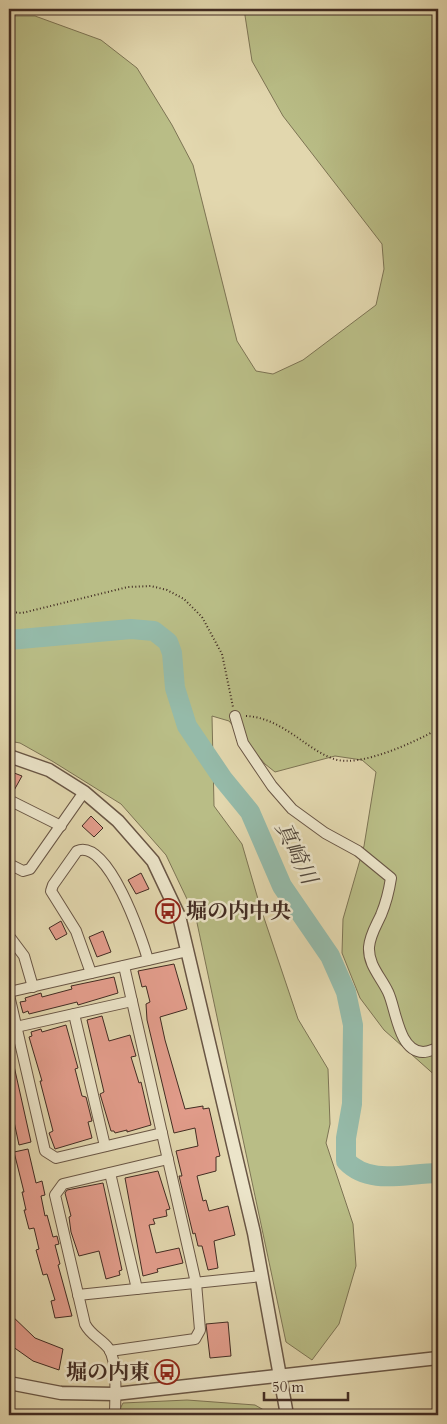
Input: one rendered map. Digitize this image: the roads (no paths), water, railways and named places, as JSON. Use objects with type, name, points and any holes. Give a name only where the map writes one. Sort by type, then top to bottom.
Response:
[{"type":"street","points":[[235,716],[244,743],[272,786],[292,809],[325,833],[358,851],[391,878],[389,893],[370,937],[370,963],[389,993],[398,1026],[412,1048],[424,1052],[438,1048]]},
{"type":"street","points":[[9,756],[49,770],[84,792],[118,821],[153,861],[179,916],[262,1276],[287,1415]]},
{"type":"street","points":[[9,864],[23,871],[30,869],[84,792]]},
{"type":"street","points":[[9,800],[61,826]]},
{"type":"street","points":[[91,973],[76,930],[52,892],[53,885],[80,849],[88,850],[97,858],[123,893],[140,931],[148,960]]},
{"type":"street","points":[[9,936],[24,956],[33,987]]},
{"type":"street","points":[[162,1133],[56,1158],[45,1151],[9,994],[188,951]]},
{"type":"street","points":[[110,1351],[196,1339],[200,1330],[196,1283],[124,966]]},
{"type":"street","points":[[16,1027],[132,1001]]},
{"type":"street","points":[[74,1014],[105,1146]]},
{"type":"street","points":[[115,1415],[114,1364],[110,1351],[88,1330],[55,1195],[63,1184],[168,1159]]},
{"type":"street","points":[[110,1173],[137,1289]]},
{"type":"street","points":[[78,1295],[262,1276]]},
{"type":"street","points":[[9,1382],[61,1393],[115,1394],[438,1358]]},
{"type":"waterway","name":"真崎川","points":[[9,640],[131,629],[154,631],[168,642],[172,653],[175,688],[187,726],[223,779],[250,812],[282,886],[330,956],[346,992],[353,1025],[352,1104],[346,1138],[346,1161],[356,1169],[377,1176],[438,1173]]},
{"type":"place","name":"堀の内中央","points":[[168,911]]},
{"type":"place","name":"堀の内東","points":[[167,1372]]}]
